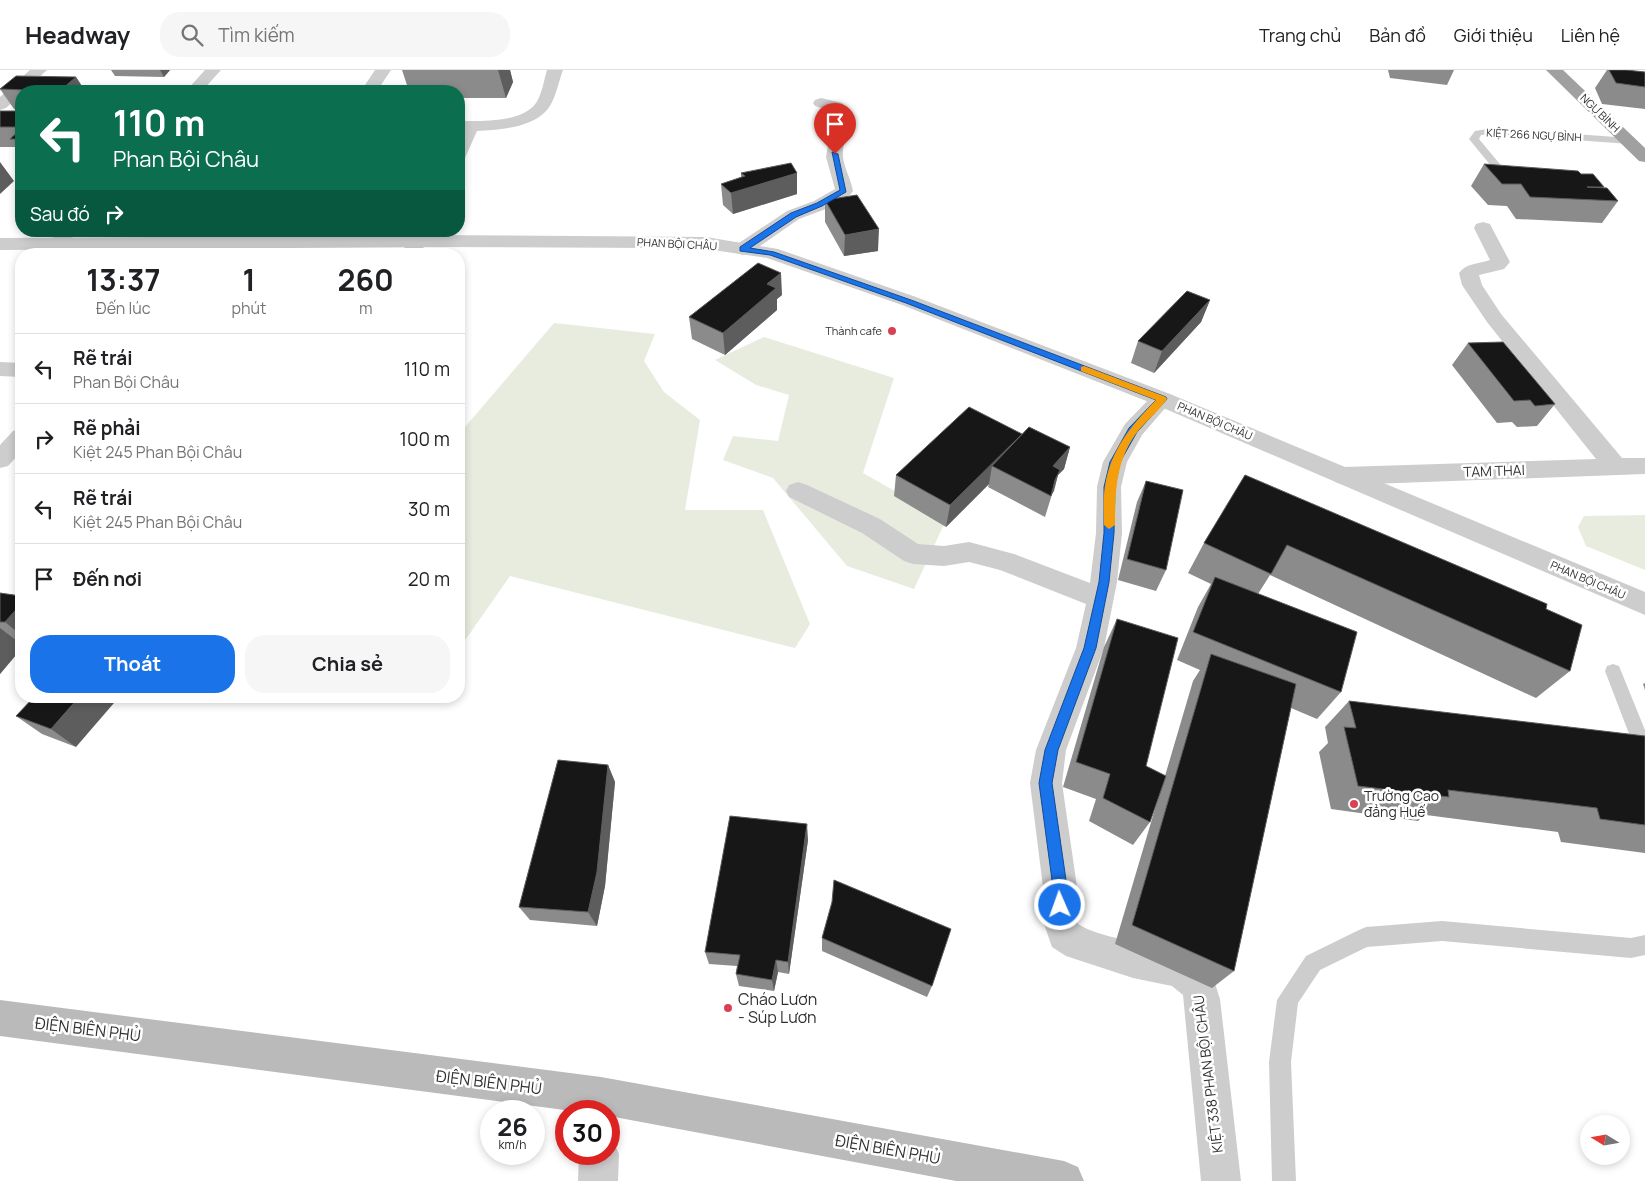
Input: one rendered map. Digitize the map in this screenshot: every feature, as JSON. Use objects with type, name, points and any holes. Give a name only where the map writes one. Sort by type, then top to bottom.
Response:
[{"type":"highway","name":"NGỰ BÌNH","points":[[1554,70],[1645,156]]},
{"type":"main road","name":"ĐIỆN BIÊN PHỦ","points":[[0,1018],[573,1100]]},
{"type":"main road","name":"ĐIỆN BIÊN PHỦ","points":[[620,1107],[1064,1181]]},
{"type":"street","points":[[22,85],[39,70]]},
{"type":"street","points":[[199,85],[213,70]]},
{"type":"street","points":[[373,85],[383,70]]},
{"type":"street","points":[[465,126],[504,124],[534,113],[542,106],[555,70]]},
{"type":"street","points":[[0,105],[15,92]]},
{"type":"street","points":[[743,249],[793,215],[820,205],[844,191],[835,154],[839,133],[840,110],[836,106],[821,103]]},
{"type":"street","points":[[1484,228],[1500,262],[1496,265],[1474,268],[1469,273],[1472,285],[1494,318],[1616,467]]},
{"type":"street","name":"PHAN BỘI CHÂU","points":[[0,244],[62,238],[181,248],[420,242],[676,242],[706,243],[772,253],[908,302],[1162,399],[1645,604]]},
{"type":"street","points":[[0,369],[15,370]]},
{"type":"street","name":"KIỆT 338 PHAN BỘI CHÂU","points":[[1162,399],[1133,430],[1115,462],[1110,487],[1109,533],[1104,582],[1090,648],[1051,750],[1046,783],[1060,887],[1061,924],[1064,935],[1078,944],[1133,960],[1181,970],[1196,984],[1202,1000],[1221,1181]]},
{"type":"street","points":[[0,460],[15,444]]},
{"type":"street","name":"TAM THAI","points":[[1344,476],[1645,466]]},
{"type":"street","points":[[798,491],[871,526],[913,554],[944,556],[969,552],[1005,560],[1100,598]]},
{"type":"street","points":[[598,1181],[599,1165]]},
{"type":"lane","name":"KIỆT 266 NGỰ BÌNH","points":[[1515,189],[1474,138],[1478,133],[1493,131],[1629,141]]},
{"type":"lane","points":[[1613,671],[1645,752]]},
{"type":"lane","points":[[1284,1181],[1280,1062],[1288,1000],[1313,963],[1366,938],[1442,931],[1631,948],[1645,945]]},
{"type":"shaded area","points":[[554,323],[655,334],[644,361],[664,392],[700,420],[685,510],[763,510],[810,624],[795,648],[510,576],[465,639],[465,427]]},
{"type":"shaded area","points":[[764,337],[894,378],[863,473],[946,520],[914,589],[847,566],[773,478],[723,460],[733,436],[778,441],[789,395],[756,385],[715,360]]},
{"type":"shaded area","points":[[1645,515],[1645,570],[1586,546],[1578,527],[1584,516]]},
{"type":"building","points":[[1609,70],[1645,72],[1645,87],[1616,83]]},
{"type":"building","points":[[16,76],[76,77],[67,85],[15,85],[15,90],[0,89]]},
{"type":"building","points":[[0,111],[15,111],[15,127],[0,127]]},
{"type":"building","points":[[791,163],[797,173],[731,193],[721,184],[745,176],[741,173]]},
{"type":"building","points":[[1484,164],[1578,171],[1581,174],[1593,174],[1604,187],[1587,187],[1607,188],[1618,201],[1530,197],[1521,184],[1502,184]]},
{"type":"building","points":[[857,195],[879,229],[845,235],[825,200]]},
{"type":"building","points":[[758,263],[781,273],[767,284],[776,288],[723,333],[689,317]]},
{"type":"building","points":[[1187,291],[1210,300],[1162,351],[1138,341]]},
{"type":"building","points":[[1503,342],[1555,404],[1535,406],[1530,400],[1514,401],[1468,343]]},
{"type":"building","points":[[969,407],[1022,434],[950,505],[896,475]]},
{"type":"building","points":[[1029,427],[1070,447],[1053,466],[1060,470],[1051,496],[992,466]]},
{"type":"building","points":[[1245,475],[1547,604],[1546,609],[1582,625],[1570,671],[1287,545],[1271,574],[1204,543]]},
{"type":"building","points":[[1146,481],[1183,490],[1166,570],[1127,559]]},
{"type":"building","points":[[1215,577],[1357,632],[1341,692],[1193,632]]},
{"type":"building","points":[[0,593],[15,595],[15,611],[5,622],[0,622]]},
{"type":"building","points":[[1117,619],[1178,638],[1146,766],[1166,776],[1150,822],[1103,798],[1110,774],[1076,762]]},
{"type":"building","points":[[1211,654],[1296,684],[1234,971],[1132,925]]},
{"type":"building","points":[[1349,701],[1645,736],[1645,825],[1600,819],[1597,808],[1448,790],[1449,797],[1358,786],[1344,727],[1356,728]]},
{"type":"building","points":[[28,703],[74,703],[51,729],[16,716]]},
{"type":"building","points":[[558,760],[608,765],[597,872],[588,912],[519,907]]},
{"type":"building","points":[[730,816],[807,824],[788,962],[776,960],[772,980],[736,974],[740,955],[705,952]]},
{"type":"building","points":[[834,880],[951,929],[932,986],[822,938],[832,902]]},
{"type":"slow traffic","points":[[1084,369],[1162,399],[1133,430],[1115,462],[1110,487],[1109,525]]},
{"type":"place","name":"Thành cafe","points":[[892,331]]},
{"type":"place","name":"Trường Cao đẳng Huế","points":[[1354,804]]},
{"type":"place","name":"Cháo Lươn - Súp Lươn","points":[[728,1008]]},
{"type":"route","points":[[835,154],[844,191],[820,205],[793,215],[743,249],[772,253],[908,302],[1162,399],[1133,430],[1115,462],[1110,487],[1109,533],[1104,582],[1090,648],[1051,750],[1046,783],[1048,811],[1060,887],[1060,905]]}]
